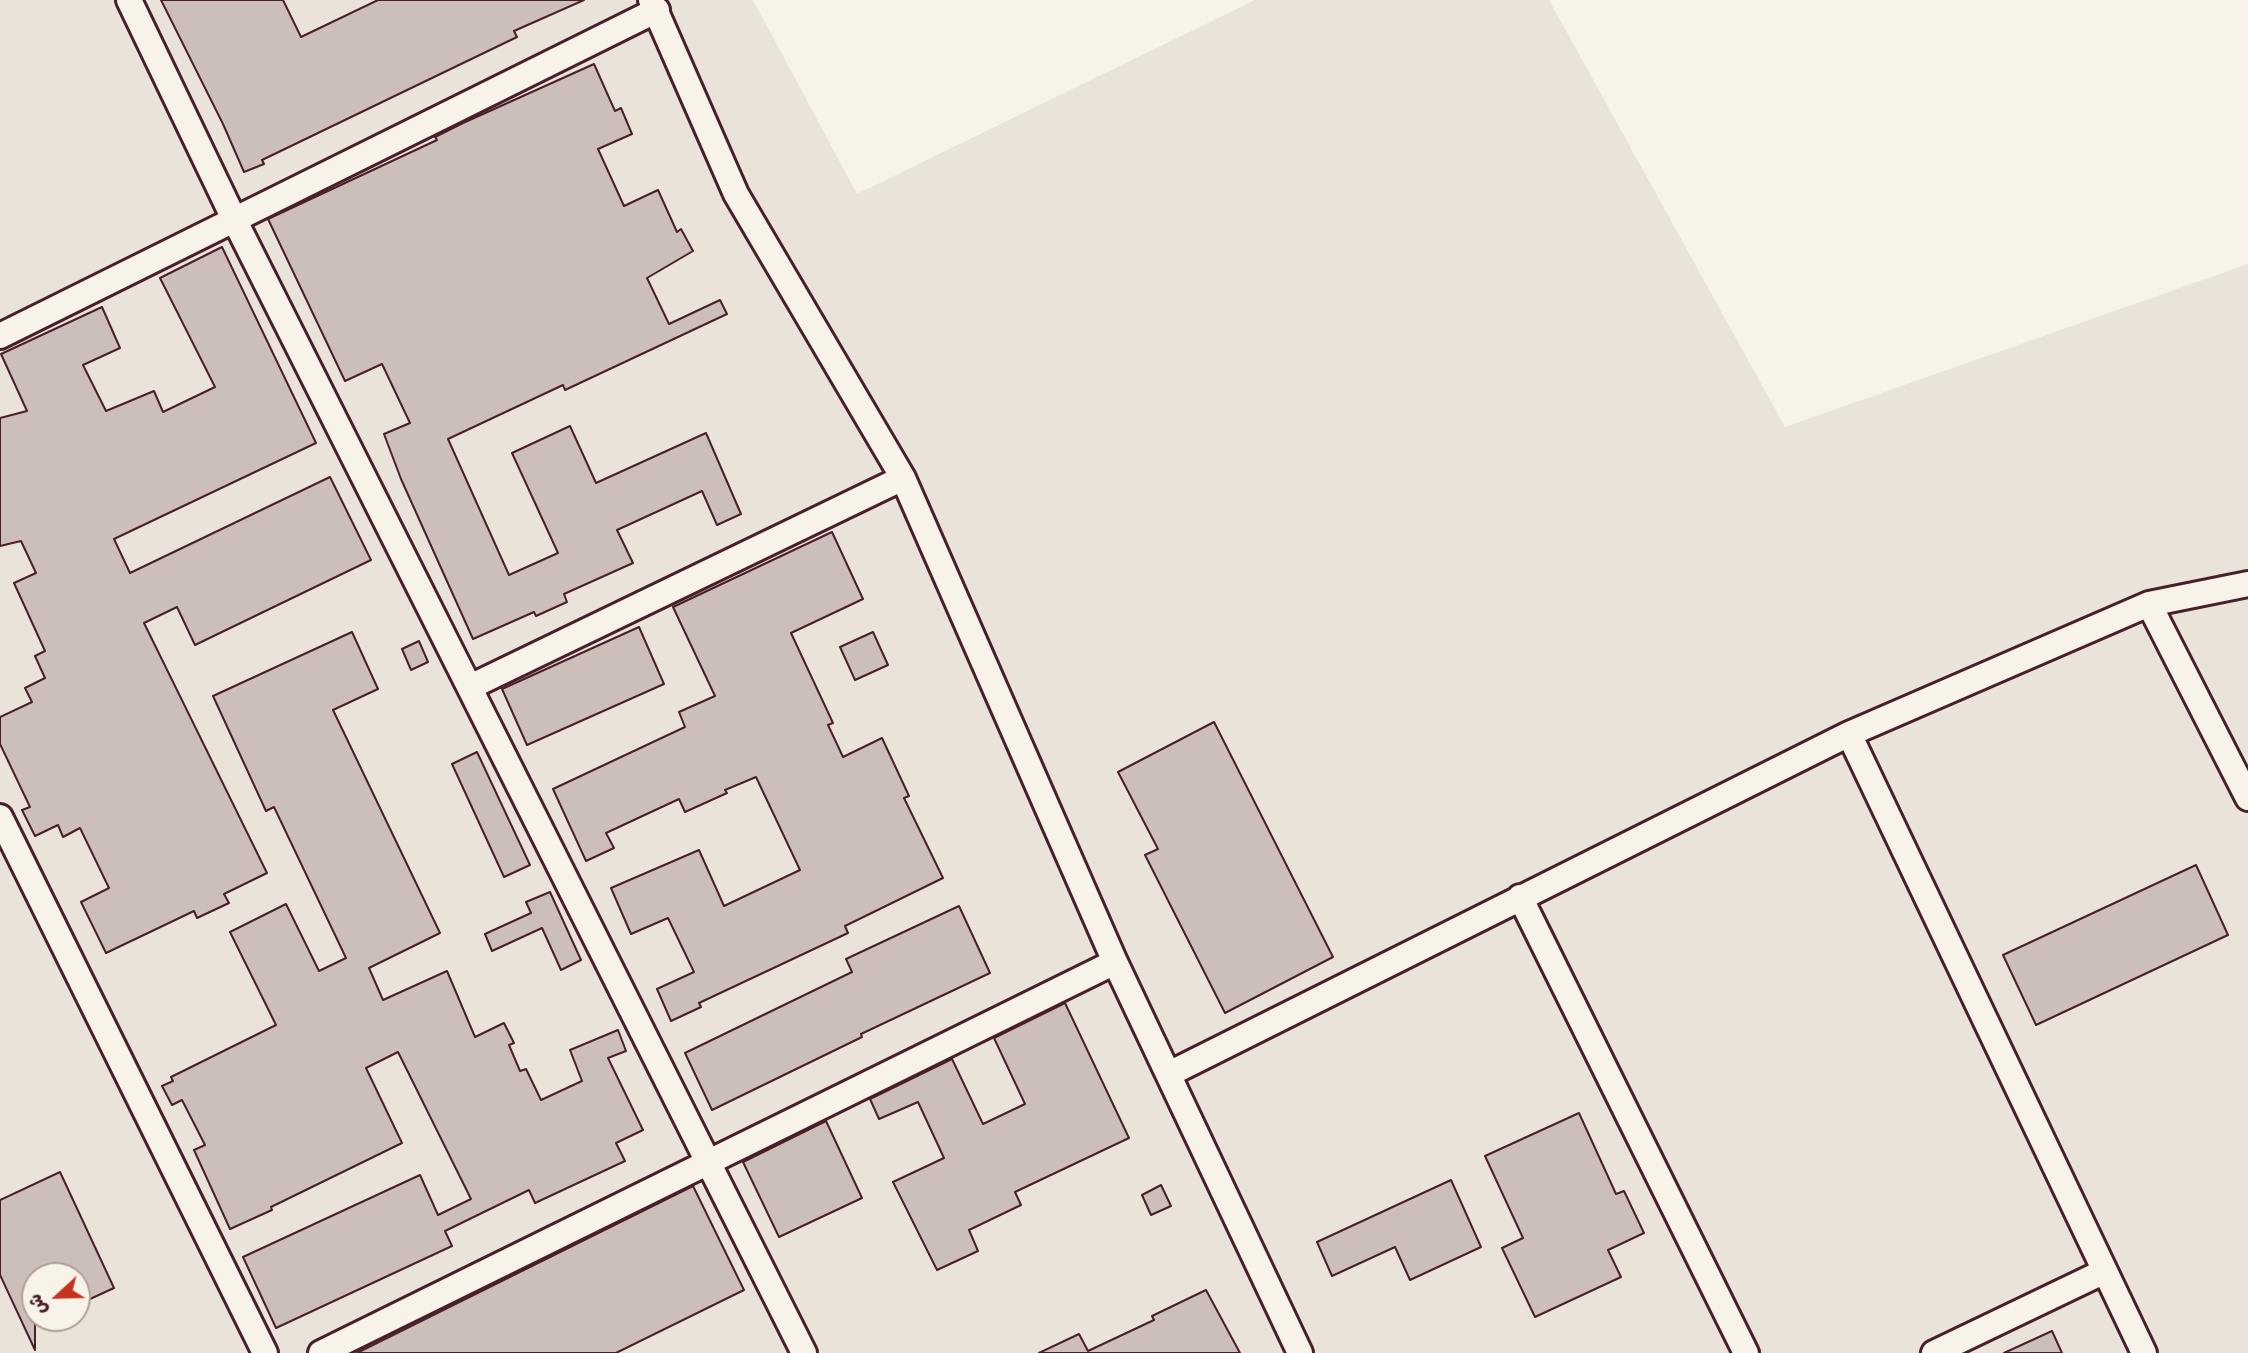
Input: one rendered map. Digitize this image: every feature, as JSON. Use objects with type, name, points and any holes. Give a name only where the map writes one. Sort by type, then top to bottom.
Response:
[{"type":"lane","points":[[129,0],[234,219],[804,1353]]},
{"type":"lane","points":[[0,336],[654,5],[736,194],[903,478],[1115,962],[1300,1353]]},
{"type":"lane","points":[[470,687],[903,478]]},
{"type":"lane","points":[[1168,1074],[1849,734],[2149,604],[2248,584]]},
{"type":"lane","points":[[2149,604],[2248,798]]},
{"type":"lane","points":[[1849,734],[2144,1353]]},
{"type":"lane","points":[[0,817],[265,1353]]},
{"type":"lane","points":[[1520,897],[1746,1353]]},
{"type":"lane","points":[[321,1353],[1115,962]]},
{"type":"lane","points":[[1934,1353],[2105,1271]]},
{"type":"shaded area","points":[[0,0],[753,0],[857,194],[1255,0],[1549,0],[1785,427],[2248,264],[2248,1353],[0,1353]]},
{"type":"building","points":[[161,0],[283,0],[301,37],[378,0],[584,0],[514,31],[517,37],[262,160],[264,164],[244,172]]},
{"type":"building","points":[[594,64],[615,111],[621,108],[632,134],[598,149],[624,206],[658,190],[677,232],[681,229],[693,251],[647,278],[669,324],[720,300],[727,314],[565,390],[563,385],[448,439],[509,575],[558,553],[512,453],[570,426],[596,483],[706,433],[741,514],[717,525],[702,491],[617,530],[633,563],[564,594],[567,602],[536,616],[534,612],[473,639],[401,479],[384,434],[410,423],[382,364],[345,381],[268,219],[437,140],[435,137],[463,123]]},
{"type":"building","points":[[222,247],[316,443],[114,539],[130,573],[330,477],[371,560],[195,645],[177,607],[144,623],[267,873],[224,894],[229,903],[197,918],[194,911],[106,953],[81,902],[109,888],[80,828],[63,837],[58,825],[35,836],[22,810],[30,807],[0,744],[0,717],[32,702],[25,688],[45,678],[35,656],[45,651],[14,583],[36,573],[21,541],[0,546],[0,418],[27,411],[1,354],[102,307],[120,348],[83,365],[106,411],[154,391],[163,412],[215,387],[160,278]]},
{"type":"building","points":[[832,532],[863,599],[791,633],[833,723],[828,725],[843,757],[882,738],[909,796],[904,798],[943,878],[845,926],[848,933],[699,1003],[701,1007],[671,1021],[657,989],[694,972],[668,918],[631,934],[611,888],[699,850],[724,906],[800,870],[756,777],[685,812],[679,799],[606,833],[614,848],[586,861],[553,789],[685,727],[679,712],[715,696],[673,607]]},
{"type":"building","points":[[639,627],[664,684],[527,745],[502,689]]},
{"type":"building","points":[[352,632],[378,689],[333,710],[440,933],[369,968],[383,1000],[447,971],[475,1037],[504,1023],[514,1043],[509,1045],[520,1071],[526,1069],[541,1100],[582,1081],[570,1050],[618,1030],[626,1051],[608,1058],[643,1130],[616,1143],[625,1161],[535,1203],[529,1190],[445,1231],[452,1246],[276,1328],[243,1257],[420,1175],[438,1215],[471,1199],[398,1052],[366,1068],[402,1143],[230,1229],[194,1150],[205,1145],[182,1100],[172,1105],[162,1086],[173,1081],[171,1077],[276,1025],[230,932],[286,904],[319,971],[346,958],[274,807],[266,811],[213,696]]},
{"type":"building","points":[[873,632],[888,665],[855,680],[840,647]]},
{"type":"building","points":[[419,641],[428,662],[411,670],[402,649]]},
{"type":"building","points":[[1214,722],[1333,957],[1225,1013],[1145,855],[1158,849],[1118,772]]},
{"type":"building","points":[[477,752],[530,865],[504,877],[452,764]]},
{"type":"building","points":[[2196,865],[2228,935],[2036,1025],[2003,955]]},
{"type":"building","points":[[550,892],[581,960],[561,970],[542,928],[492,951],[485,934],[531,913],[526,902]]},
{"type":"building","points":[[959,906],[990,973],[861,1034],[862,1037],[712,1110],[685,1053],[852,972],[846,959]]},
{"type":"building","points":[[1065,1003],[1129,1138],[1015,1192],[1021,1205],[969,1230],[978,1251],[937,1270],[893,1182],[944,1158],[918,1102],[879,1119],[870,1099],[952,1059],[983,1124],[1025,1104],[994,1038]]},
{"type":"building","points":[[1579,1113],[1616,1194],[1624,1191],[1644,1233],[1608,1250],[1621,1277],[1535,1317],[1502,1248],[1523,1238],[1485,1156]]},
{"type":"building","points":[[826,1121],[862,1198],[779,1237],[743,1162]]},
{"type":"building","points":[[60,1172],[114,1288],[91,1299],[91,1262],[21,1262],[21,1320],[0,1275],[0,1200]]},
{"type":"building","points":[[1451,1180],[1481,1247],[1410,1280],[1395,1247],[1332,1276],[1317,1242]]},
{"type":"building","points":[[1161,1185],[1171,1206],[1151,1215],[1142,1195]]},
{"type":"building","points":[[693,1186],[744,1290],[616,1353],[357,1353]]},
{"type":"building","points":[[1206,1290],[1240,1353],[1039,1353],[1079,1334],[1088,1351],[1154,1320],[1152,1316]]},
{"type":"building","points":[[2052,1331],[2062,1353],[2004,1353]]},
{"type":"building","points":[[27,1332],[35,1332],[35,1350]]}]
